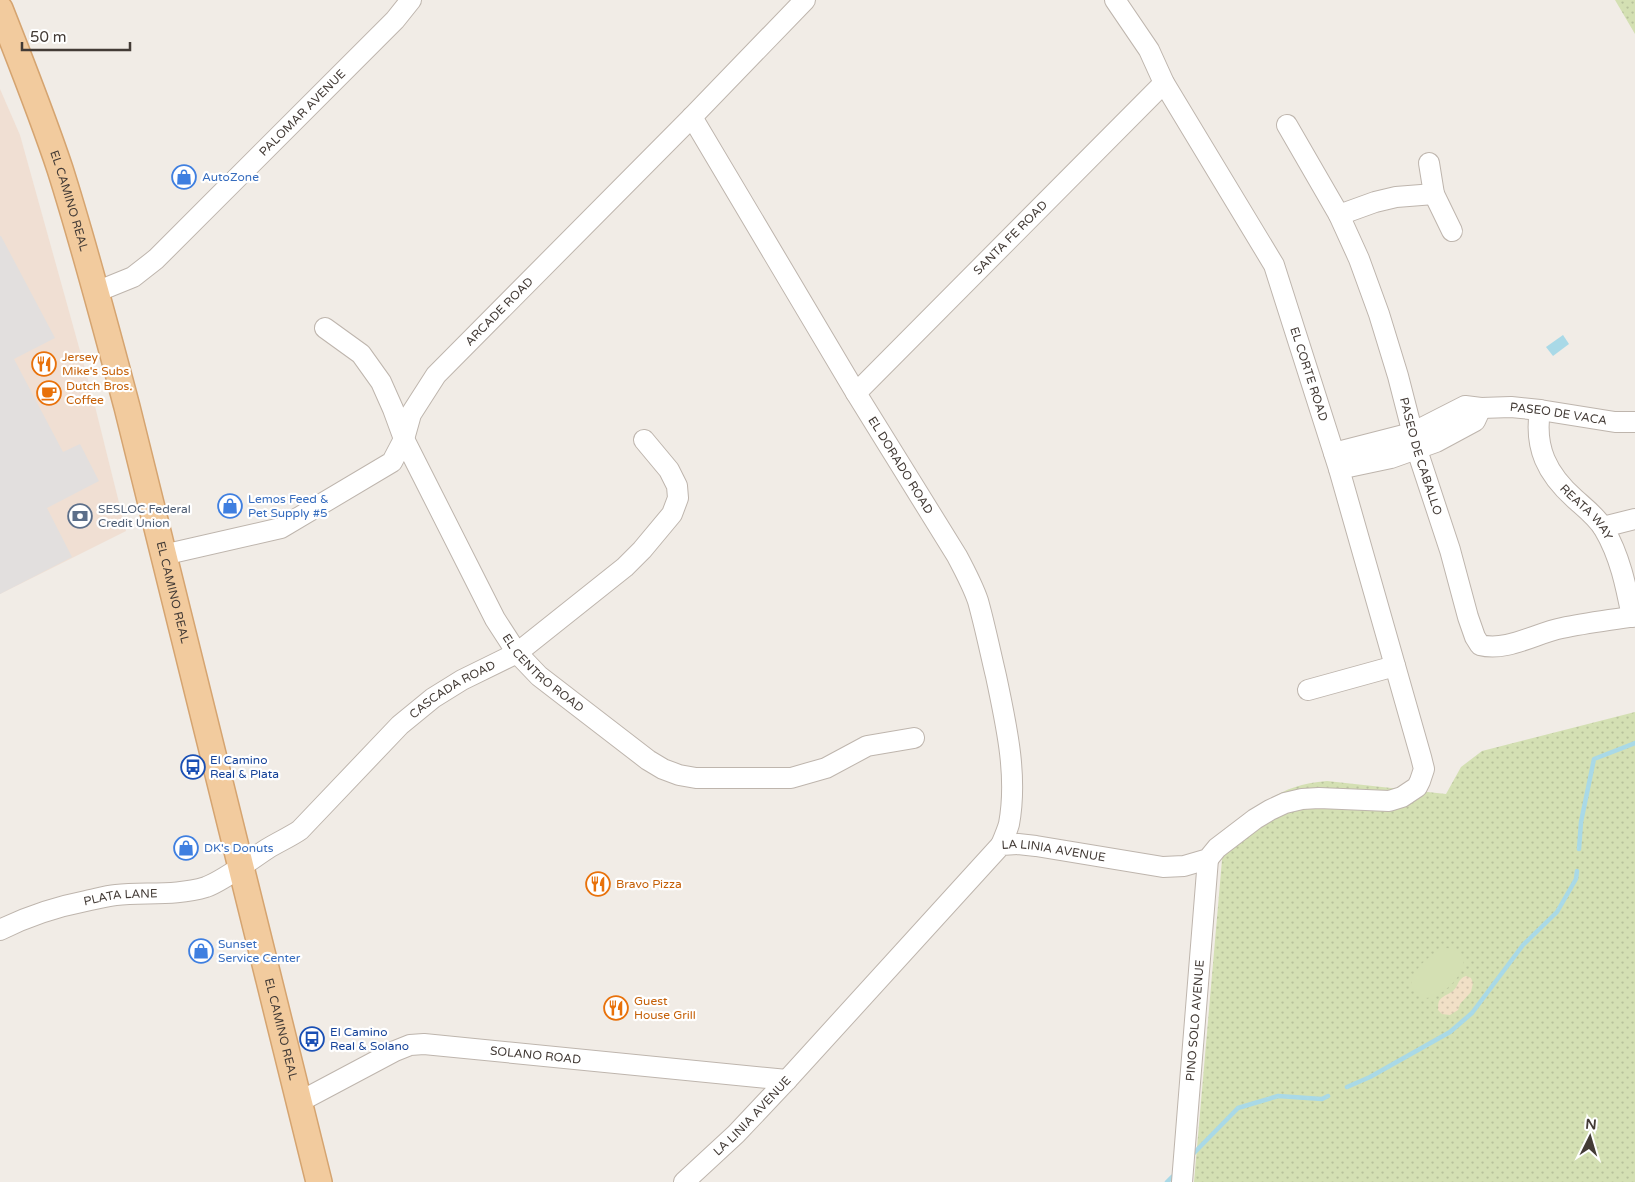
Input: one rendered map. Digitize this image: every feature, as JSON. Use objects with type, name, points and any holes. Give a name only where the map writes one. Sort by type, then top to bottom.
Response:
[{"type":"main road","name":"EL CAMINO REAL","points":[[0,9],[23,66],[60,170],[96,292],[127,408],[319,1182]]},
{"type":"street","name":"PALOMAR AVENUE","points":[[96,292],[133,277],[156,259],[395,20],[412,0]]},
{"type":"street","name":"ARCADE ROAD","points":[[163,555],[281,528],[392,462],[404,439],[411,414],[436,375],[692,117],[805,0]]},
{"type":"street","name":"EL CORTE ROAD","points":[[1115,0],[1150,50],[1164,83],[1274,265],[1336,461],[1395,666],[1424,769],[1420,781]]},
{"type":"street","name":"SANTA FE ROAD","points":[[856,393],[1164,83]]},
{"type":"street","name":"EL DORADO ROAD","points":[[692,117],[856,393],[958,556],[977,600],[1005,715],[1011,766],[1012,782],[1009,825],[1001,846]]},
{"type":"street","name":"PASEO DE CABALLO","points":[[1287,125],[1339,215],[1380,314],[1415,441],[1450,550],[1468,618],[1480,645],[1490,648],[1562,628],[1634,616]]},
{"type":"street","points":[[1429,163],[1434,194],[1452,231]]},
{"type":"street","points":[[1339,215],[1375,202],[1396,197],[1434,194]]},
{"type":"street","name":"EL CENTRO ROAD","points":[[325,328],[361,354],[381,382],[404,439],[495,619],[517,653],[539,676],[648,760],[663,769],[679,775],[696,778],[792,778],[826,768],[867,746],[914,738]]},
{"type":"street","name":"PASEO DE VACA","points":[[1336,461],[1378,452],[1415,441],[1436,442],[1475,421],[1481,408],[1540,410],[1615,422],[1635,422]]},
{"type":"street","name":"REATA WAY","points":[[1540,410],[1538,436],[1541,451],[1548,466],[1564,489],[1603,528],[1613,546],[1624,575],[1634,616]]},
{"type":"street","name":"CASCADA ROAD","points":[[241,867],[270,847],[300,830],[400,725],[433,698],[462,680],[517,653],[625,567],[642,550],[672,514],[678,498],[675,480],[644,440]]},
{"type":"street","points":[[1603,528],[1635,519]]},
{"type":"street","points":[[1308,690],[1395,666]]},
{"type":"street","name":"LA LINIA AVENUE","points":[[684,1182],[736,1134],[787,1080],[1001,846],[1018,844],[1163,867],[1184,866],[1208,859],[1217,848],[1255,819],[1285,803],[1319,798],[1389,801],[1402,797],[1417,787],[1420,781]]},
{"type":"street","name":"PINO SOLO AVENUE","points":[[1182,1182],[1208,859]]},
{"type":"street","name":"PLATA LANE","points":[[0,930],[25,918],[61,906],[114,895],[164,893],[208,886],[241,867]]},
{"type":"street","name":"SOLANO ROAD","points":[[299,1102],[410,1044],[787,1080]]},
{"type":"shaded area","points":[[0,89],[20,135],[92,394],[126,531],[0,594]]},
{"type":"shaded area","points":[[0,236],[55,338],[14,359],[63,452],[80,444],[99,481],[47,508],[72,557],[0,594]]},
{"type":"green space","points":[[1615,0],[1635,0],[1635,34]]},
{"type":"green space","points":[[1635,712],[1635,1182],[1194,1182],[1224,837],[1270,799],[1295,787],[1327,781],[1446,794],[1461,767],[1482,751]]},
{"type":"green space","points":[[1446,948],[1460,953],[1464,963],[1459,975],[1450,986],[1437,995],[1425,998],[1415,993],[1411,978],[1414,973],[1431,956]]},
{"type":"sand","points":[[1466,976],[1471,978],[1473,983],[1471,992],[1460,1004],[1458,1010],[1450,1015],[1442,1014],[1438,1010],[1439,1001],[1453,991],[1461,979]]},
{"type":"water","points":[[1563,335],[1569,344],[1553,356],[1546,347]]},
{"type":"waterway","points":[[1579,849],[1581,822],[1594,759],[1635,743]]},
{"type":"waterway","points":[[1347,1087],[1370,1077],[1450,1032],[1472,1013],[1523,945],[1557,912],[1576,879],[1577,871]]},
{"type":"waterway","points":[[1194,1153],[1238,1108],[1278,1096],[1322,1099],[1328,1096]]},
{"type":"waterway","points":[[1167,1182],[1172,1177]]},
{"type":"place","name":"AutoZone","points":[[184,177]]},
{"type":"place","name":"Jersey Mike's Subs","points":[[44,364]]},
{"type":"place","name":"Dutch Bros. Coffee","points":[[49,393]]},
{"type":"place","name":"Lemos Feed & Pet Supply #5","points":[[230,506]]},
{"type":"place","name":"SESLOC Federal Credit Union","points":[[80,516]]},
{"type":"place","name":"El Camino Real & Plata","points":[[193,767]]},
{"type":"place","name":"DK's Donuts","points":[[186,848]]},
{"type":"place","name":"Bravo Pizza","points":[[598,884]]},
{"type":"place","name":"Sunset Service Center","points":[[201,951]]},
{"type":"place","name":"Guest House Grill","points":[[616,1008]]},
{"type":"place","name":"El Camino Real & Solano","points":[[312,1039]]}]
